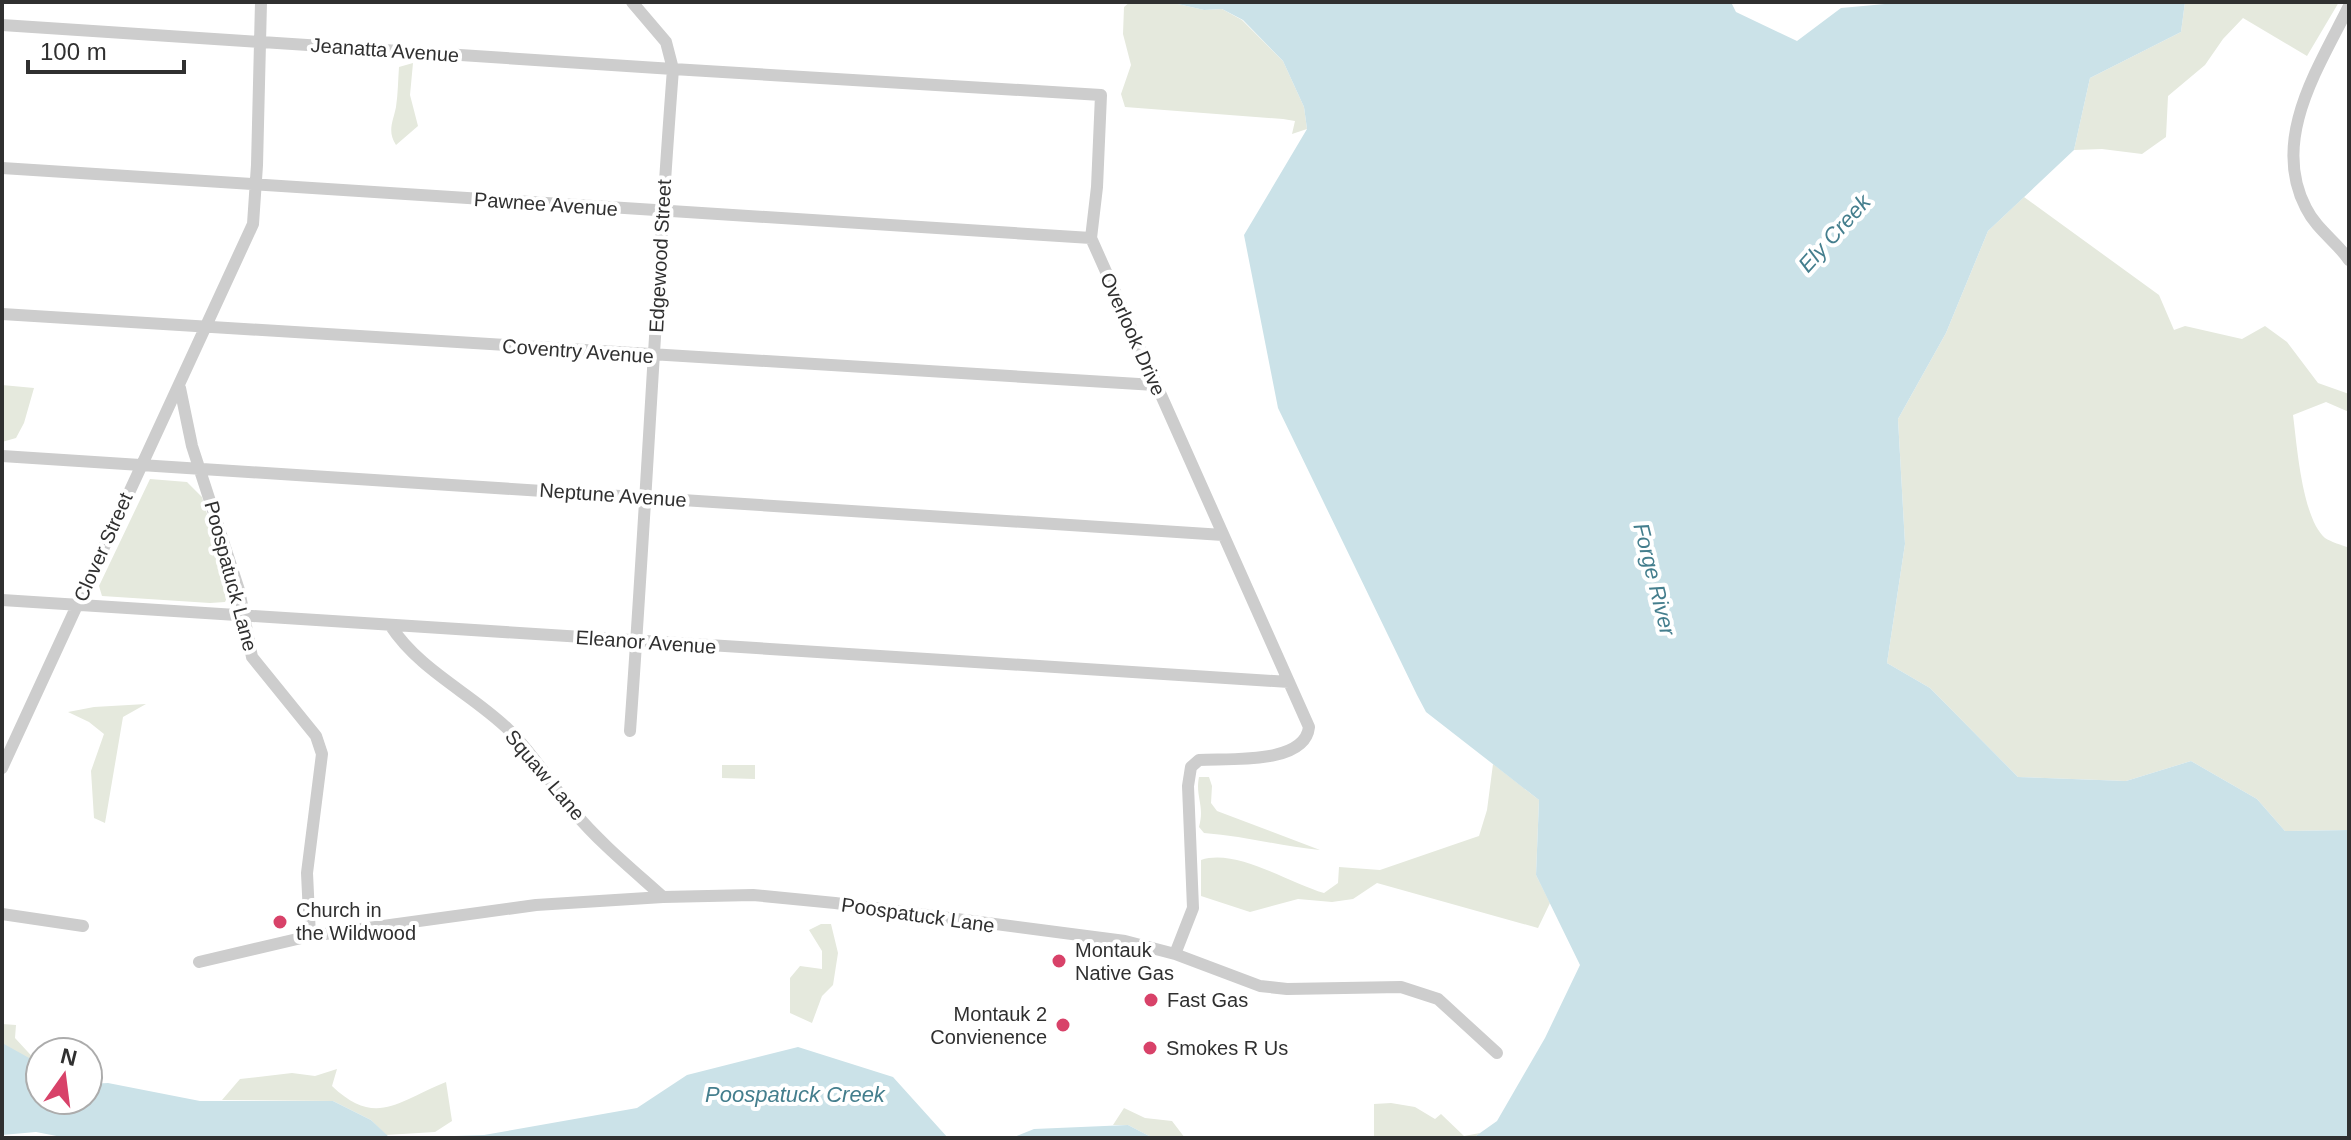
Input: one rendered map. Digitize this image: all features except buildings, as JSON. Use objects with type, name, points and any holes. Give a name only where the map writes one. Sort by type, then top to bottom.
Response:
[{"type":"street","points":[[205,327],[253,224],[261,2]]},
{"type":"street","points":[[632,2],[666,42],[673,69],[1101,95],[1097,187],[1091,238]]},
{"type":"street","points":[[2349,6],[2298,115],[2294,162],[2298,187],[2307,211],[2324,235],[2349,260]]},
{"type":"street","name":"Jeanatta Avenue","points":[[2,25],[673,69]]},
{"type":"street","name":"Edgewood Street","points":[[630,731],[673,69]]},
{"type":"street","name":"Pawnee Avenue","points":[[2,168],[1091,238]]},
{"type":"street","name":"Overlook Drive","points":[[1091,238],[1309,727],[1308,738],[1301,746],[1280,755],[1199,760],[1191,767],[1188,786],[1193,908],[1175,954]]},
{"type":"street","name":"Coventry Avenue","points":[[2,314],[1155,385]]},
{"type":"street","name":"Clover Street","points":[[2,768],[140,465],[180,388],[187,364],[205,327]]},
{"type":"street","name":"Poospatuck Lane","points":[[180,388],[185,421],[239,590],[252,657],[316,736],[322,754],[307,873],[310,936]]},
{"type":"street","name":"Neptune Avenue","points":[[2,456],[1223,535]]},
{"type":"street","name":"Eleanor Avenue","points":[[2,600],[1289,682]]},
{"type":"street","name":"Squaw Lane","points":[[390,625],[413,656],[493,715],[526,747],[573,811],[663,897]]},
{"type":"street","name":"Poospatuck Lane","points":[[199,962],[310,936],[539,905],[753,895],[1125,941],[1175,954],[1260,986],[1287,989],[1401,987],[1438,999],[1497,1053]]},
{"type":"street","points":[[2,914],[83,926]]},
{"type":"shaded area","points":[[1130,2],[1169,2],[1204,10],[1222,9],[1242,20],[1283,61],[1304,107],[1307,129],[1292,134],[1295,121],[1283,119],[1125,107],[1121,94],[1131,65],[1123,34],[1124,7]]},
{"type":"shaded area","points":[[2185,2],[2339,2],[2307,56],[2243,18],[2205,65],[2168,96],[2166,137],[2142,154],[2102,149],[2074,150],[2090,78],[2181,32]]},
{"type":"shaded area","points":[[413,63],[410,95],[418,126],[396,145],[391,131],[399,67]]},
{"type":"shaded area","points":[[2024,197],[2159,295],[2174,330],[2185,326],[2242,339],[2265,326],[2287,342],[2318,383],[2349,394],[2349,412],[2326,402],[2293,415],[2302,480],[2311,515],[2325,538],[2349,548],[2349,830],[2285,831],[2257,799],[2191,761],[2126,781],[2018,777],[1930,688],[1887,663],[1905,544],[1898,419],[1946,333],[1988,231]]},
{"type":"shaded area","points":[[2,385],[34,388],[24,423],[16,438],[2,442]]},
{"type":"shaded area","points":[[150,479],[187,482],[202,497],[230,591],[225,602],[102,596],[99,586]]},
{"type":"shaded area","points":[[146,704],[123,717],[105,823],[94,818],[91,771],[104,734],[89,722],[68,712]]},
{"type":"shaded area","points":[[1493,764],[1539,800],[1536,875],[1550,903],[1538,928],[1377,883],[1353,899],[1332,902],[1298,899],[1250,912],[1201,896],[1201,860],[1230,859],[1246,863],[1324,893],[1338,883],[1339,867],[1380,870],[1479,836],[1487,810]]},
{"type":"shaded area","points":[[722,765],[755,765],[755,779],[722,778]]},
{"type":"shaded area","points":[[1199,777],[1209,777],[1211,803],[1217,811],[1320,850],[1204,833],[1199,827]]},
{"type":"shaded area","points":[[821,924],[831,924],[838,953],[833,985],[822,996],[812,1023],[790,1013],[790,978],[800,966],[822,969],[822,951],[809,930]]},
{"type":"shaded area","points":[[2,1024],[16,1025],[15,1038],[24,1048],[24,1056],[2,1045]]},
{"type":"shaded area","points":[[337,1069],[332,1086],[348,1099],[375,1108],[400,1103],[446,1082],[452,1121],[435,1132],[386,1135],[371,1120],[333,1101],[222,1100],[240,1079],[292,1073],[315,1076]]},
{"type":"shaded area","points":[[1374,1104],[1415,1107],[1435,1119],[1441,1114],[1464,1136],[1480,1133],[1473,1138],[1374,1138]]},
{"type":"shaded area","points":[[1124,1108],[1145,1118],[1172,1121],[1185,1138],[1153,1138],[1128,1125],[1113,1125]]},
{"type":"water","points":[[1169,2],[1731,2],[1736,12],[1797,41],[1841,8],[1907,2],[2185,2],[2181,32],[2090,78],[2074,150],[1988,231],[1946,333],[1898,419],[1905,544],[1887,663],[1930,688],[2018,777],[2126,781],[2191,761],[2257,799],[2285,831],[2349,830],[2349,1138],[1473,1138],[1497,1121],[1545,1038],[1580,965],[1536,875],[1539,800],[1426,712],[1278,408],[1244,235],[1307,129],[1304,107],[1283,61],[1243,20],[1222,9],[1204,10]]},
{"type":"water","points":[[2,1045],[24,1055],[24,1116],[104,1116],[104,1083],[108,1083],[200,1101],[333,1101],[371,1120],[390,1138],[67,1138],[36,1132],[2,1135]]},
{"type":"water","name":"Poospatuck Creek","points":[[798,1047],[893,1077],[948,1138],[395,1138],[484,1135],[637,1108],[687,1075]]},
{"type":"water","points":[[1128,1125],[1153,1138],[1012,1138],[1034,1129]]},
{"type":"place","name":"Church in the Wildwood","points":[[280,922]]},
{"type":"place","name":"Montauk Native Gas","points":[[1059,961]]},
{"type":"place","name":"Fast Gas","points":[[1151,1000]]},
{"type":"place","name":"Montauk 2 Convienence","points":[[1063,1025]]},
{"type":"place","name":"Smokes R Us","points":[[1150,1048]]},
{"type":"water label","name":"Ely Creek","points":[[1834,233]]},
{"type":"water label","name":"Forge River","points":[[1655,579]]}]
